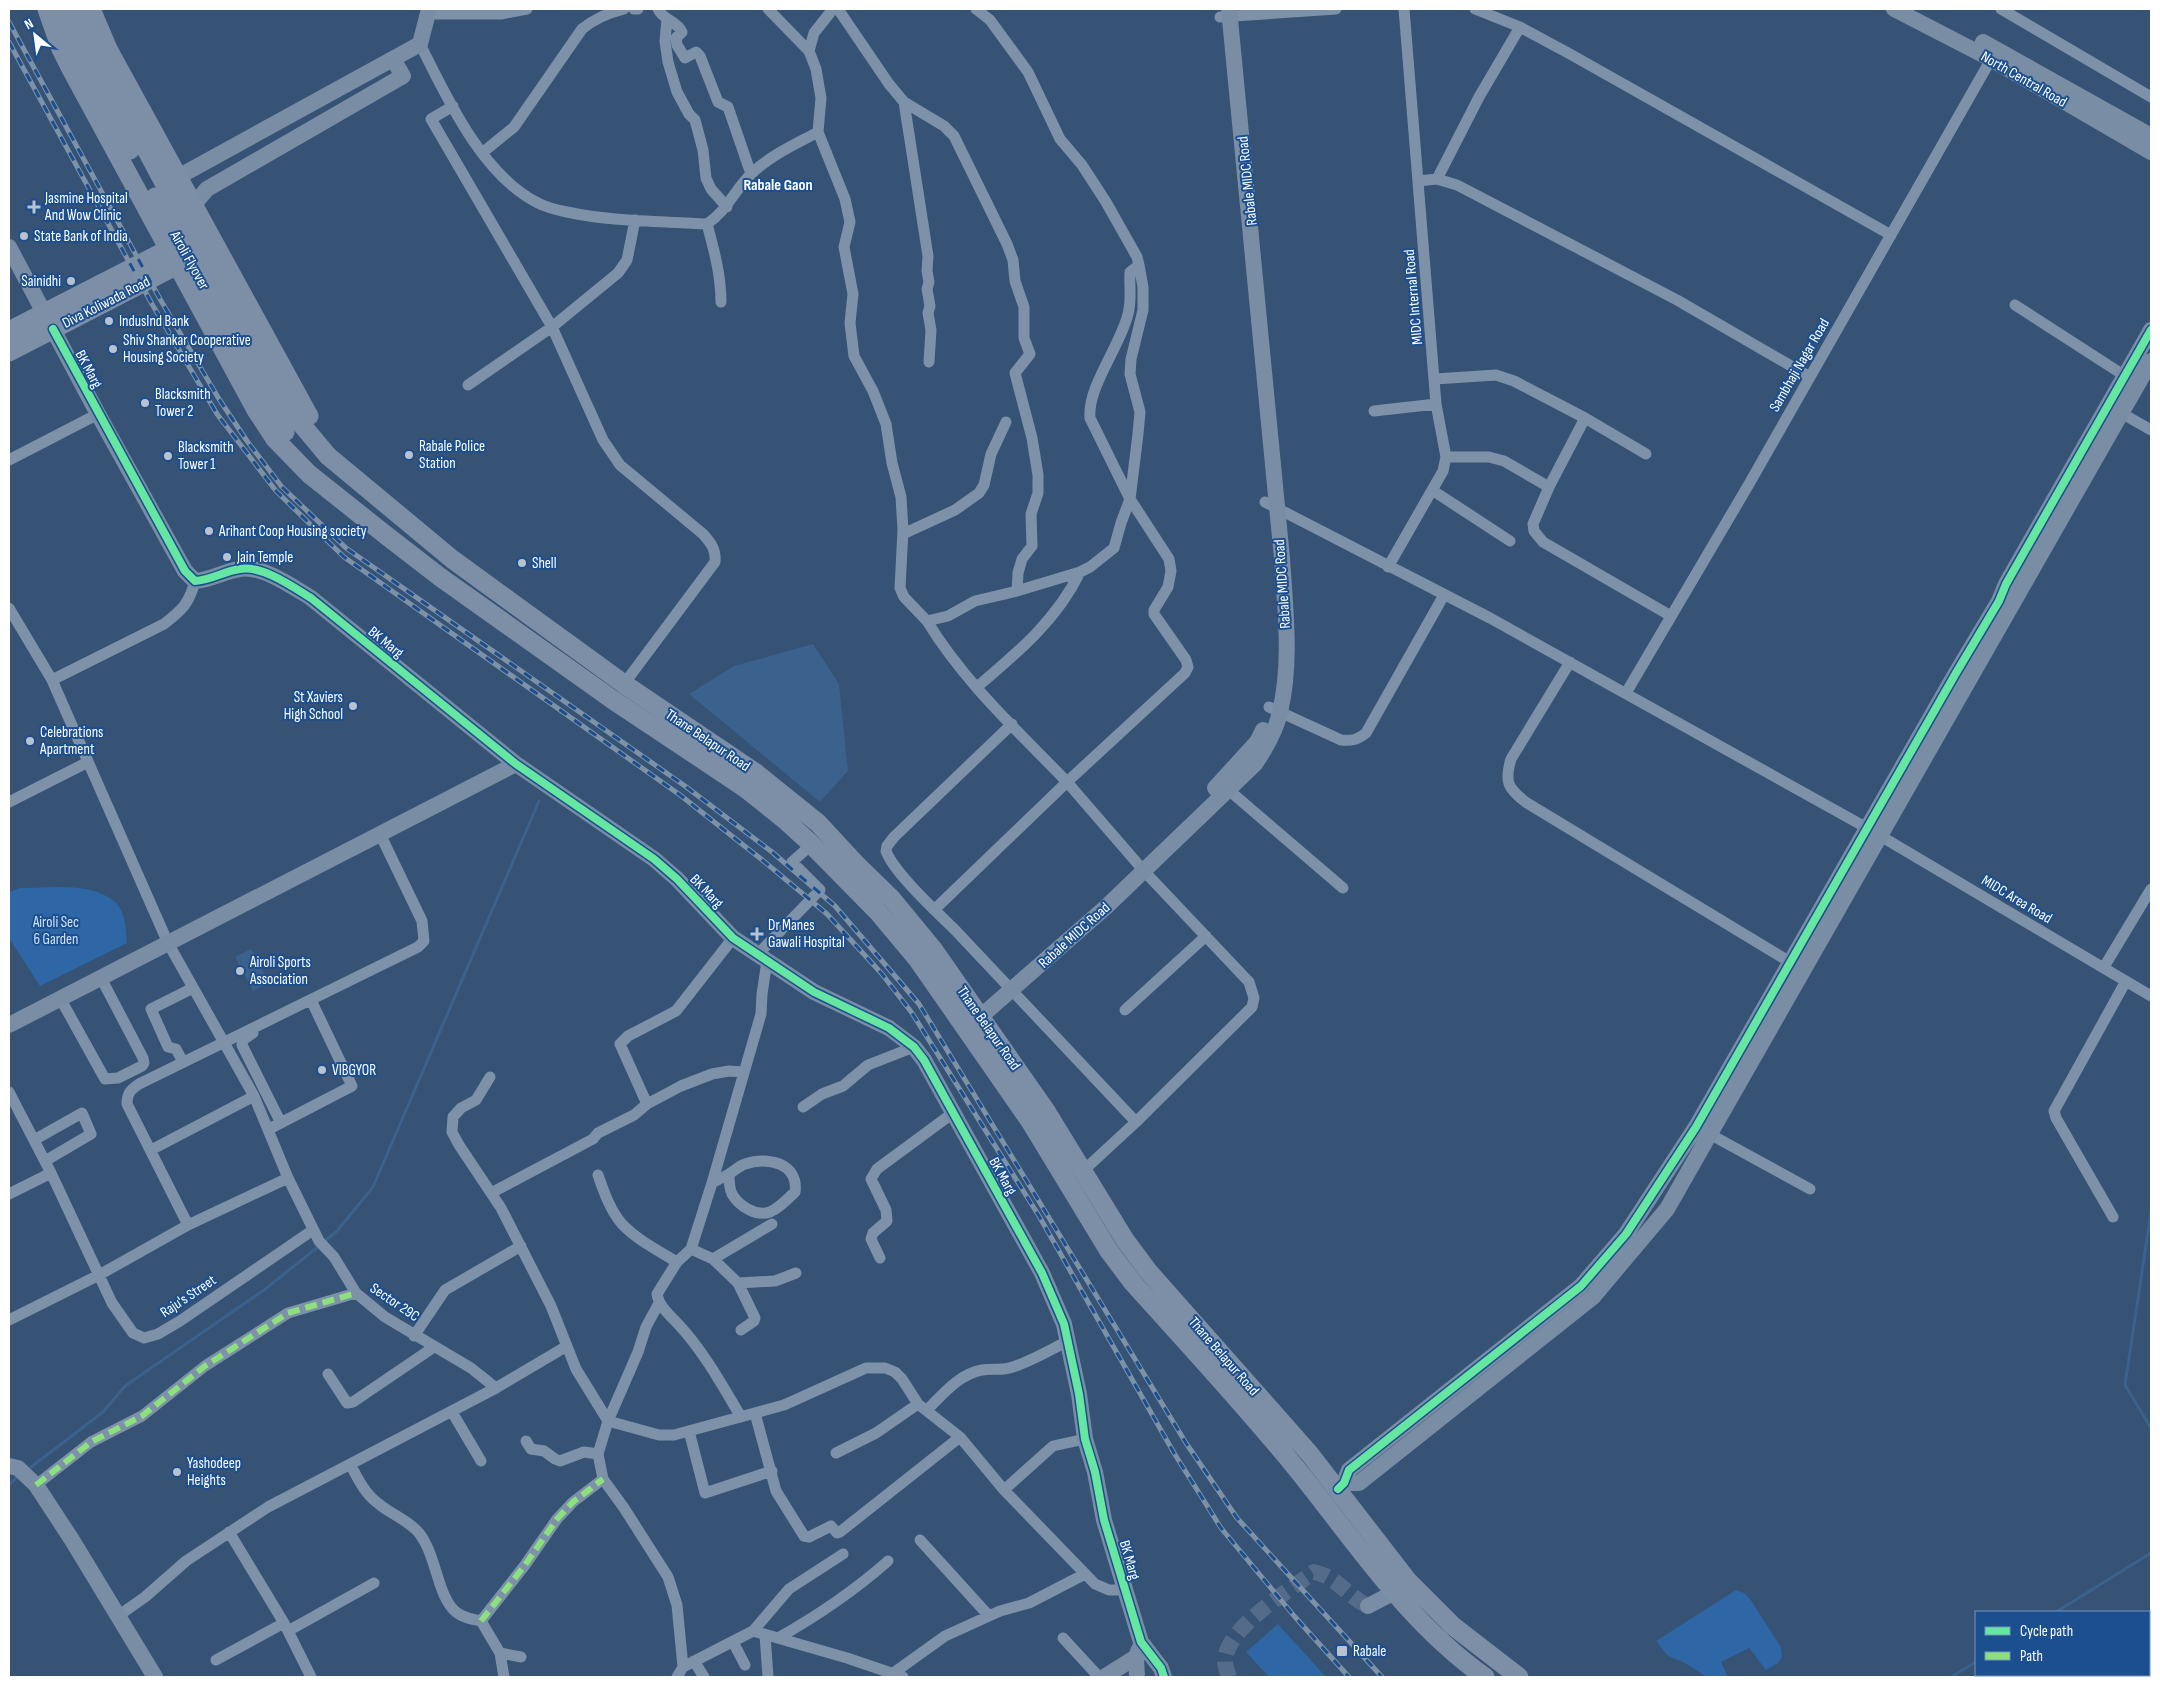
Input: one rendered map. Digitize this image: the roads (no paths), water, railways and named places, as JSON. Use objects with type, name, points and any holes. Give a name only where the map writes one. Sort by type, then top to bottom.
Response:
[{"type":"main road","points":[[47,9],[71,69],[268,428],[308,474],[341,498]]},
{"type":"main road","name":"Airoli Flyover","points":[[61,9],[72,42],[82,63],[268,404],[285,432],[341,498]]},
{"type":"main road","points":[[78,9],[86,35],[96,55],[188,228],[203,251],[292,414],[328,456],[357,480]]},
{"type":"main road","name":"Airoli Flyover","points":[[91,9],[108,49],[309,416],[333,451],[357,480]]},
{"type":"main road","name":"Diva Koliwada Road","points":[[173,257],[188,228]]},
{"type":"main road","name":"Diva Koliwada Road","points":[[9,352],[48,321],[173,257],[203,251]]},
{"type":"main road","name":"Diva Koliwada Road","points":[[9,331],[48,321]]},
{"type":"main road","name":"Thane Belapur Road","points":[[357,480],[452,559],[624,684],[756,773],[818,823],[891,898],[921,933],[1046,1111],[1125,1240],[1148,1270],[1341,1486],[1408,1581],[1453,1626],[1519,1677]]},
{"type":"main road","name":"Thane Belapur Road","points":[[341,498],[440,577],[613,700],[745,788],[811,844],[877,911],[900,938],[963,1024],[1030,1121],[1109,1251],[1133,1283],[1294,1466],[1393,1593],[1440,1640],[1485,1677]]},
{"type":"street","points":[[188,228],[190,213],[207,189],[403,76],[420,44],[429,11],[501,14],[527,9]]},
{"type":"street","points":[[482,153],[514,127],[582,29],[592,20],[608,11],[624,9]]},
{"type":"street","points":[[658,9],[667,19],[679,26],[682,32],[676,38],[677,45],[685,58],[696,52],[700,56],[718,102],[728,107],[750,174]]},
{"type":"street","points":[[768,9],[809,50],[816,69],[821,98],[818,132],[845,199],[850,222],[844,247],[853,294],[850,323],[854,356],[873,392],[886,424],[892,464],[901,497],[903,534],[900,588],[904,597],[927,621],[955,662],[977,687],[1067,782],[1140,867],[1249,982],[1254,998],[1252,1007],[1136,1122],[1083,1171]]},
{"type":"street","points":[[809,50],[814,34],[833,9]]},
{"type":"street","points":[[838,9],[889,84],[904,102],[944,126],[954,136],[964,152],[1013,260],[1015,281],[1024,307],[1024,338],[1030,354],[1015,373],[1032,438],[1038,475],[1038,493],[1030,514],[1033,534],[1032,546],[1022,559],[1018,573],[1017,591]]},
{"type":"street","points":[[927,621],[948,616],[975,601],[1017,591],[1080,572],[1090,567],[1114,548],[1130,499],[1140,412],[1130,374],[1131,359],[1143,310],[1143,286],[1137,257],[1106,202],[1082,165],[1060,139],[1028,72],[990,20],[976,9]]},
{"type":"street","points":[[1224,13],[1336,9]]},
{"type":"street","name":"MIDC Internal Road","points":[[1404,9],[1436,404],[1446,457]]},
{"type":"street","points":[[1475,9],[1520,27],[1890,235]]},
{"type":"street","name":"North Central Road","points":[[1894,9],[1994,55],[2151,136]]},
{"type":"street","name":"North Central Road","points":[[1919,9],[2151,152]]},
{"type":"street","points":[[2001,9],[2015,12],[2151,97]]},
{"type":"street","name":"Rabale MIDC Road","points":[[963,1024],[1009,987],[1107,892],[1140,867],[1225,786],[1257,742],[1267,721],[1275,710],[1274,683],[1282,635],[1252,280],[1224,13]]},
{"type":"street","points":[[667,19],[665,41],[668,62],[677,92],[689,114],[695,120],[703,150],[706,178],[711,189],[726,207]]},
{"type":"street","points":[[1437,179],[1479,97],[1520,27]]},
{"type":"street","points":[[178,177],[420,44]]},
{"type":"street","points":[[420,44],[453,106],[495,171],[538,203],[582,215],[707,224],[718,217],[750,174],[779,154],[818,132]]},
{"type":"street","name":"Sambhaji Nagar Road","points":[[1626,694],[1994,55]]},
{"type":"street","points":[[394,59],[403,76]]},
{"type":"street","points":[[904,102],[928,256],[927,271],[930,282],[927,289],[931,330],[928,362]]},
{"type":"street","points":[[453,106],[431,119],[552,327],[603,440],[620,465],[702,534],[712,544],[716,554],[715,562],[624,684]]},
{"type":"street","points":[[1418,181],[1437,179],[1457,185],[1676,300],[1810,377]]},
{"type":"street","points":[[468,385],[552,327],[618,273],[627,260],[635,220]]},
{"type":"street","points":[[707,224],[716,255],[721,284],[721,302]]},
{"type":"street","name":"BK Marg","points":[[9,247],[98,414],[185,571],[195,581],[208,581],[238,569],[251,568],[281,580],[311,598],[516,764],[654,859],[678,880],[733,938],[814,992],[888,1028],[914,1047],[924,1060],[1042,1273],[1064,1324],[1079,1394],[1085,1439],[1095,1472],[1104,1520],[1125,1590],[1139,1650]]},
{"type":"street","points":[[935,909],[1067,782],[1185,673],[1188,667],[1186,660],[1154,614],[1154,610],[1168,587],[1171,578],[1169,559],[1164,548],[1130,499],[1093,428],[1089,412],[1098,385],[1121,336],[1128,314],[1130,272],[1139,265]]},
{"type":"street","points":[[2015,306],[2125,376]]},
{"type":"street","points":[[2115,409],[2125,376],[2151,330]]},
{"type":"street","points":[[1341,1486],[1349,1470],[1538,1330],[1581,1286],[1632,1239],[1703,1130],[1874,832],[1962,677],[2006,584],[2115,409],[2151,361]]},
{"type":"street","points":[[1434,379],[1496,375],[1514,381],[1585,418],[1646,454]]},
{"type":"street","points":[[1374,411],[1436,404]]},
{"type":"street","points":[[2115,409],[2151,430]]},
{"type":"street","points":[[9,460],[98,414]]},
{"type":"street","points":[[1585,418],[1549,487],[1533,524],[1534,531],[1543,542],[1671,616]]},
{"type":"street","points":[[903,534],[936,521],[979,493],[984,485],[994,446],[1006,422]]},
{"type":"street","points":[[1388,567],[1443,471],[1446,457],[1489,457],[1504,461],[1549,487]]},
{"type":"street","points":[[1432,490],[1510,540]]},
{"type":"street","name":"MIDC Area Road","points":[[1271,505],[1490,618],[1570,662],[1874,832],[2151,996]]},
{"type":"street","points":[[977,687],[1019,651],[1053,615],[1069,594],[1080,572]]},
{"type":"street","points":[[52,680],[164,624],[190,598],[195,581]]},
{"type":"street","points":[[1275,710],[1341,740],[1352,741],[1359,739],[1366,733],[1444,595]]},
{"type":"street","name":"Sector 29C","points":[[9,608],[52,680],[168,943],[252,1093],[269,1129],[288,1178],[313,1230],[319,1241],[334,1257],[356,1293],[384,1317],[414,1336],[444,1290],[521,1246]]},
{"type":"street","points":[[1570,662],[1511,759],[1507,773],[1508,782],[1514,794],[1790,962]]},
{"type":"street","points":[[1012,724],[894,837],[886,851],[895,867],[1136,1122]]},
{"type":"street","points":[[9,802],[88,762]]},
{"type":"street","points":[[9,1025],[516,764]]},
{"type":"street","points":[[1225,786],[1343,888]]},
{"type":"street","points":[[1703,1130],[1790,962],[1874,832]]},
{"type":"street","points":[[188,1225],[127,1104],[127,1096],[139,1084],[418,947],[424,941],[422,921],[380,834]]},
{"type":"street","points":[[741,1417],[706,1360],[680,1326],[659,1303],[657,1294],[677,1262],[691,1249],[712,1184],[761,1014],[762,958],[820,890],[792,862],[811,844]]},
{"type":"street","points":[[2104,967],[2151,889]]},
{"type":"street","points":[[1125,1010],[1206,936]]},
{"type":"street","points":[[647,1104],[620,1044],[628,1036],[676,1011],[733,938]]},
{"type":"street","points":[[60,998],[104,1079],[118,1078],[142,1066],[144,1063],[143,1058],[100,978]]},
{"type":"street","points":[[2113,1217],[2056,1118],[2054,1111],[2126,982]]},
{"type":"street","points":[[183,1062],[176,1049],[168,1047],[151,1008],[193,988]]},
{"type":"street","points":[[269,1129],[352,1086],[310,1000]]},
{"type":"street","points":[[281,1020],[243,1040],[242,1045],[281,1123]]},
{"type":"street","points":[[803,1107],[822,1094],[843,1086],[868,1065],[914,1047]]},
{"type":"street","points":[[491,1193],[594,1139],[598,1133],[634,1115],[647,1104],[681,1086],[712,1074],[729,1070],[744,1072]]},
{"type":"street","points":[[490,1077],[476,1100],[461,1108],[453,1117],[452,1132],[491,1193],[521,1246],[551,1306],[576,1369],[608,1421],[658,1435],[674,1435],[784,1405],[866,1368],[885,1368],[895,1372],[923,1407],[960,1437],[1004,1490],[1095,1584],[1109,1590],[1125,1590]]},
{"type":"street","points":[[151,1150],[252,1093],[261,1084]]},
{"type":"street","points":[[9,1092],[51,1173],[100,1275]]},
{"type":"street","points":[[880,1258],[871,1239],[872,1233],[887,1221],[886,1210],[871,1179],[877,1169],[953,1113]]},
{"type":"street","points":[[34,1140],[82,1114],[92,1134],[45,1161]]},
{"type":"street","points":[[1703,1130],[1810,1189]]},
{"type":"street","points":[[712,1184],[740,1166],[756,1161],[783,1164],[788,1168],[795,1182],[795,1192],[774,1210],[760,1214],[751,1211],[735,1198],[731,1192],[729,1174]]},
{"type":"street","points":[[9,1194],[51,1173]]},
{"type":"street","points":[[598,1175],[606,1197],[622,1224],[636,1236],[677,1262]]},
{"type":"street","points":[[9,1320],[100,1275],[188,1225],[288,1178]]},
{"type":"street","points":[[713,1259],[772,1224]]},
{"type":"street","name":"Raju's Street","points":[[100,1275],[112,1303],[125,1324],[133,1333],[144,1338],[158,1334],[180,1321],[313,1230]]},
{"type":"street","points":[[691,1249],[713,1259],[738,1283],[755,1318],[754,1321],[741,1330]]},
{"type":"street","points":[[738,1283],[775,1281],[796,1273]]},
{"type":"street","points":[[36,1485],[91,1442],[149,1412],[205,1366],[288,1314],[356,1293]]},
{"type":"street","points":[[659,1303],[646,1327],[638,1352],[608,1421],[598,1454],[603,1479],[668,1577],[677,1605],[680,1672]]},
{"type":"street","points":[[414,1336],[471,1368],[496,1388]]},
{"type":"street","points":[[836,1453],[923,1407],[968,1374],[985,1369],[1005,1370],[1068,1341]]},
{"type":"street","points":[[118,1616],[145,1597],[186,1561],[268,1507],[452,1412],[567,1346]]},
{"type":"street","points":[[328,1374],[342,1398],[347,1402],[353,1402],[434,1347]]},
{"type":"street","points":[[452,1412],[481,1461]]},
{"type":"street","points":[[754,1413],[772,1471],[776,1491],[804,1536],[814,1536],[831,1526],[839,1533],[960,1437]]},
{"type":"street","points":[[689,1431],[705,1493],[772,1471]]},
{"type":"street","points":[[1004,1490],[1053,1446],[1085,1439]]},
{"type":"street","points":[[526,1441],[531,1449],[544,1451],[555,1460],[560,1461],[584,1452],[598,1454]]},
{"type":"street","points":[[350,1464],[364,1489],[378,1504],[419,1533],[432,1555],[445,1599],[456,1612],[465,1617],[481,1620],[500,1653],[504,1677]]},
{"type":"street","points":[[9,1466],[18,1468],[36,1485],[72,1540],[155,1677]]},
{"type":"street","points":[[481,1620],[525,1565],[557,1519],[573,1502],[603,1479]]},
{"type":"street","points":[[229,1532],[286,1627],[311,1677]]},
{"type":"street","points":[[920,1540],[989,1616]]},
{"type":"street","points":[[680,1672],[694,1662],[753,1631],[789,1590],[843,1554]]},
{"type":"street","points":[[778,1638],[816,1616],[863,1584],[888,1561]]},
{"type":"street","points":[[753,1631],[897,1675],[945,1636],[1000,1611],[1029,1603],[1085,1574]]},
{"type":"street","points":[[216,1660],[374,1583]]},
{"type":"street","points":[[1368,1606],[1393,1593]]},
{"type":"street","points":[[765,1635],[768,1677]]},
{"type":"street","points":[[1063,1638],[1105,1676],[1139,1650]]},
{"type":"street","points":[[732,1642],[745,1665]]},
{"type":"street","points":[[1137,1677],[1139,1650]]},
{"type":"street","points":[[1139,1650],[1161,1668],[1164,1677]]},
{"type":"street","points":[[500,1653],[521,1657]]},
{"type":"street","points":[[694,1662],[704,1677]]},
{"type":"waterway","points":[[324,1242],[337,1231],[373,1187],[539,801]]},
{"type":"waterway","points":[[2151,1212],[2125,1385],[2151,1428]]},
{"type":"waterway","points":[[31,1467],[103,1412],[125,1386],[264,1290],[319,1246]]},
{"type":"waterway","points":[[9,1485],[16,1478]]},
{"type":"waterway","points":[[2058,1611],[2151,1553]]},
{"type":"waterway","points":[[1951,1677],[1975,1663]]},
{"type":"tunnel","points":[[1229,1677],[1225,1662],[1228,1649],[1235,1637],[1260,1611],[1314,1572],[1329,1578],[1368,1606]]},
{"type":"railway","points":[[9,22],[160,299],[219,399],[247,441],[282,487],[346,548],[685,786],[772,852],[835,906],[919,1004],[1186,1443],[1237,1518],[1382,1677]]},
{"type":"railway","points":[[9,42],[152,304],[217,414],[276,491],[344,557],[680,795],[761,859],[827,914],[882,974],[912,1013],[1039,1216],[1174,1453],[1221,1528],[1295,1617],[1349,1677]]},
{"type":"place","name":"Jasmine Hospital And Wow Clinic","points":[[34,207]]},
{"type":"place","name":"State Bank of India","points":[[24,236]]},
{"type":"place","name":"Sainidhi","points":[[71,281]]},
{"type":"place","name":"IndusInd Bank","points":[[109,321]]},
{"type":"place","name":"Shiv Shankar Cooperative Housing Society","points":[[113,349]]},
{"type":"place","name":"Blacksmith Tower 2","points":[[145,403]]},
{"type":"place","name":"Rabale Police Station","points":[[409,455]]},
{"type":"place","name":"Blacksmith Tower 1","points":[[168,456]]},
{"type":"place","name":"Arihant Coop Housing society","points":[[209,531]]},
{"type":"place","name":"Jain Temple","points":[[227,557]]},
{"type":"place","name":"Shell","points":[[522,563]]},
{"type":"place","name":"St Xaviers High School","points":[[353,706]]},
{"type":"place","name":"Celebrations Apartment","points":[[30,741]]},
{"type":"place","name":"Dr Manes Gawali Hospital","points":[[757,934]]},
{"type":"place","name":"Airoli Sports Association","points":[[240,971]]},
{"type":"place","name":"VIBGYOR","points":[[322,1070]]},
{"type":"place","name":"Yashodeep Heights","points":[[177,1472]]},
{"type":"place","name":"Rabale","points":[[1342,1651]]},
{"type":"district","name":"Rabale Gaon","points":[[778,184]]},
{"type":"park label","name":"Airoli Sec 6 Garden","points":[[56,930]]}]
